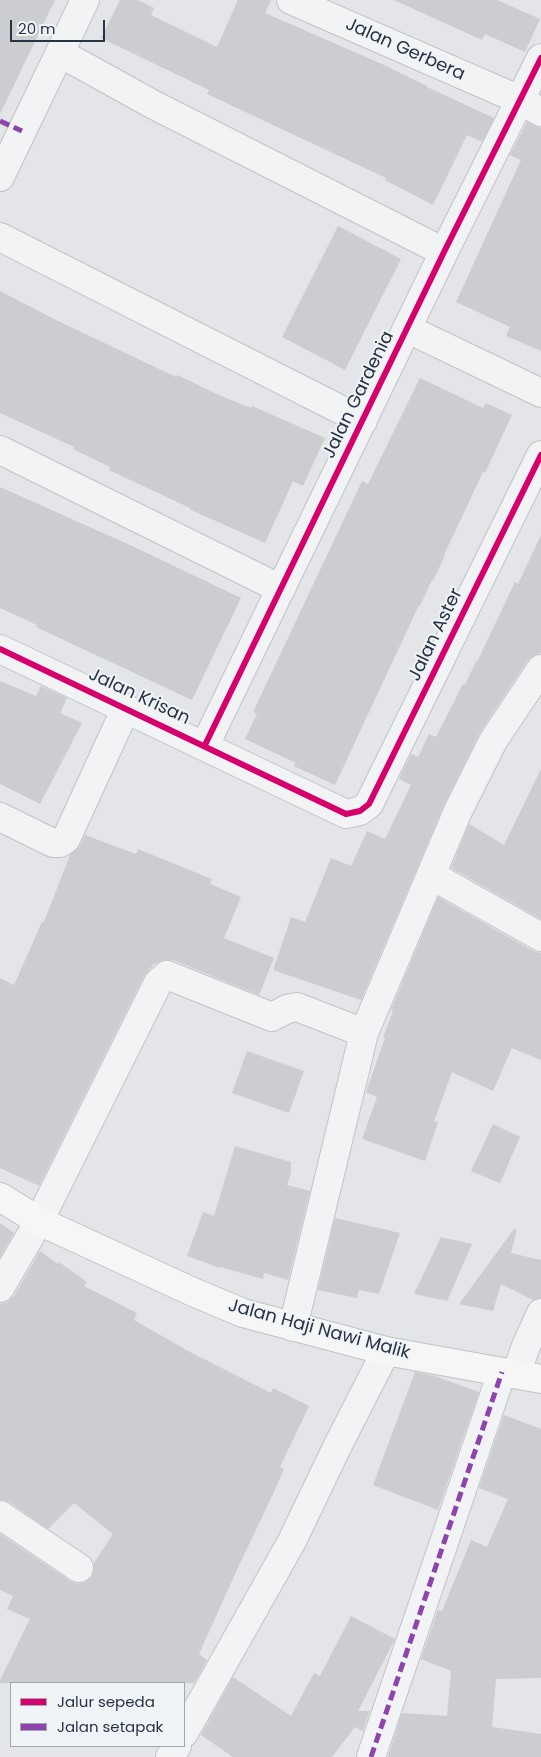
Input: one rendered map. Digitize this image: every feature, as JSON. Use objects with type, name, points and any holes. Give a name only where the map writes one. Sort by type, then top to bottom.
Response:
[{"type":"main road","name":"Jalan Haji Nawi Malik","points":[[0,1197],[39,1221],[243,1313],[386,1351],[520,1375]]},
{"type":"street","points":[[0,177],[85,0]]},
{"type":"street","name":"Jalan Gerbera","points":[[291,0],[530,106]]},
{"type":"street","points":[[60,53],[154,105],[444,252]]},
{"type":"street","name":"Jalan Gardenia","points":[[205,745],[444,252],[530,106],[541,58]]},
{"type":"street","points":[[0,237],[363,421]]},
{"type":"street","points":[[408,329],[541,393]]},
{"type":"street","points":[[0,450],[281,589]]},
{"type":"street","name":"Jalan Aster","points":[[346,814],[360,811],[369,804],[541,456]]},
{"type":"street","name":"Jalan Krisan","points":[[0,649],[205,745],[346,814]]},
{"type":"street","points":[[293,1327],[364,1032],[458,811],[493,741],[541,669]]},
{"type":"street","points":[[0,817],[53,843],[60,843],[66,840],[126,708]]},
{"type":"street","points":[[431,875],[541,937]]},
{"type":"street","points":[[0,1288],[39,1221],[158,984],[164,976],[167,974],[272,1017],[287,1009],[296,1007],[364,1032]]},
{"type":"street","points":[[371,1757],[520,1375],[526,1346],[541,1313]]},
{"type":"street","points":[[185,1735],[292,1541],[386,1351]]},
{"type":"street","points":[[0,1515],[80,1568]]},
{"type":"building","points":[[0,0],[55,0],[0,114]]},
{"type":"building","points":[[120,0],[138,0],[154,8],[151,15],[217,47],[238,0],[271,0],[265,13],[382,64],[494,118],[482,142],[467,135],[433,205],[385,180],[386,178],[207,94],[209,90],[101,38]]},
{"type":"building","points":[[394,0],[497,0],[540,19],[525,52],[485,34],[482,40]]},
{"type":"building","points":[[527,122],[541,128],[541,351],[506,336],[510,327],[456,302],[521,160],[510,155]]},
{"type":"building","points":[[338,226],[401,259],[345,370],[282,337]]},
{"type":"building","points":[[0,291],[176,377],[177,375],[219,395],[251,408],[252,406],[325,438],[303,486],[293,481],[265,543],[109,470],[110,467],[73,449],[74,447],[0,413]]},
{"type":"building","points":[[420,378],[483,408],[486,403],[512,415],[485,473],[483,472],[433,581],[419,605],[335,785],[294,766],[296,763],[245,739],[257,714],[253,712],[362,481],[368,484]]},
{"type":"building","points":[[0,487],[130,545],[241,598],[192,700],[36,627],[37,625],[0,608]]},
{"type":"building","points":[[541,535],[541,653],[534,655],[528,660],[479,734],[444,805],[361,1000],[273,970],[291,917],[305,922],[331,858],[351,866],[367,831],[385,839],[411,785],[399,779],[411,754],[418,757],[429,734],[436,737],[463,684],[465,685],[477,662],[515,582],[518,584]]},
{"type":"building","points":[[0,681],[36,696],[41,686],[67,698],[60,713],[82,723],[40,804],[0,784]]},
{"type":"building","points":[[541,769],[541,919],[451,868],[469,824],[504,845]]},
{"type":"building","points":[[85,835],[136,854],[138,849],[212,879],[210,884],[241,897],[224,938],[274,958],[259,995],[173,960],[164,960],[154,964],[144,976],[39,1186],[0,1168],[0,978],[14,985],[42,922],[44,922],[70,855],[80,846]]},
{"type":"building","points":[[438,897],[533,951],[541,953],[541,1060],[512,1048],[493,1091],[452,1072],[434,1121],[438,1122],[425,1161],[362,1139],[377,1097],[366,1092],[385,1038],[383,1037],[393,1011],[391,1010]]},
{"type":"building","points":[[247,1051],[304,1071],[289,1113],[232,1093]]},
{"type":"building","points":[[493,1124],[520,1137],[500,1183],[471,1171]]},
{"type":"building","points":[[235,1146],[291,1162],[291,1173],[287,1185],[310,1191],[288,1280],[264,1273],[263,1279],[220,1268],[187,1256],[203,1212],[214,1216]]},
{"type":"building","points":[[335,1218],[400,1233],[379,1294],[359,1290],[357,1298],[318,1290]]},
{"type":"building","points":[[0,1223],[14,1233],[0,1257]]},
{"type":"building","points":[[514,1229],[517,1230],[511,1253],[541,1260],[541,1298],[533,1300],[501,1284],[493,1311],[459,1304]]},
{"type":"building","points":[[441,1237],[472,1244],[447,1301],[414,1294]]},
{"type":"building","points":[[40,1251],[87,1282],[84,1286],[137,1313],[134,1320],[190,1352],[271,1393],[273,1388],[309,1406],[280,1467],[284,1469],[199,1654],[207,1660],[194,1683],[0,1683],[30,1619],[7,1609],[13,1596],[0,1590],[0,1534],[70,1581],[78,1584],[92,1577],[94,1563],[113,1534],[74,1503],[48,1529],[9,1502],[0,1500],[0,1304],[7,1302],[14,1296]]},
{"type":"building","points":[[415,1372],[435,1376],[479,1392],[438,1510],[373,1485]]},
{"type":"building","points":[[504,1415],[541,1429],[541,1678],[496,1679],[492,1727],[541,1734],[541,1757],[388,1757],[402,1713],[447,1716],[451,1671],[421,1659],[438,1610],[442,1611],[471,1540],[487,1547],[508,1499],[479,1488]]},
{"type":"building","points":[[351,1616],[395,1639],[358,1711],[370,1711],[363,1731],[355,1727],[332,1757],[233,1757],[201,1735],[233,1677],[291,1716],[314,1673],[320,1676]]},
{"type":"marked path","points":[[0,121],[22,131]]},
{"type":"marked path","points":[[371,1757],[502,1372]]},
{"type":"cycle path","points":[[205,745],[444,252],[541,58]]},
{"type":"cycle path","points":[[0,649],[346,814],[360,811],[369,804],[541,455]]}]
